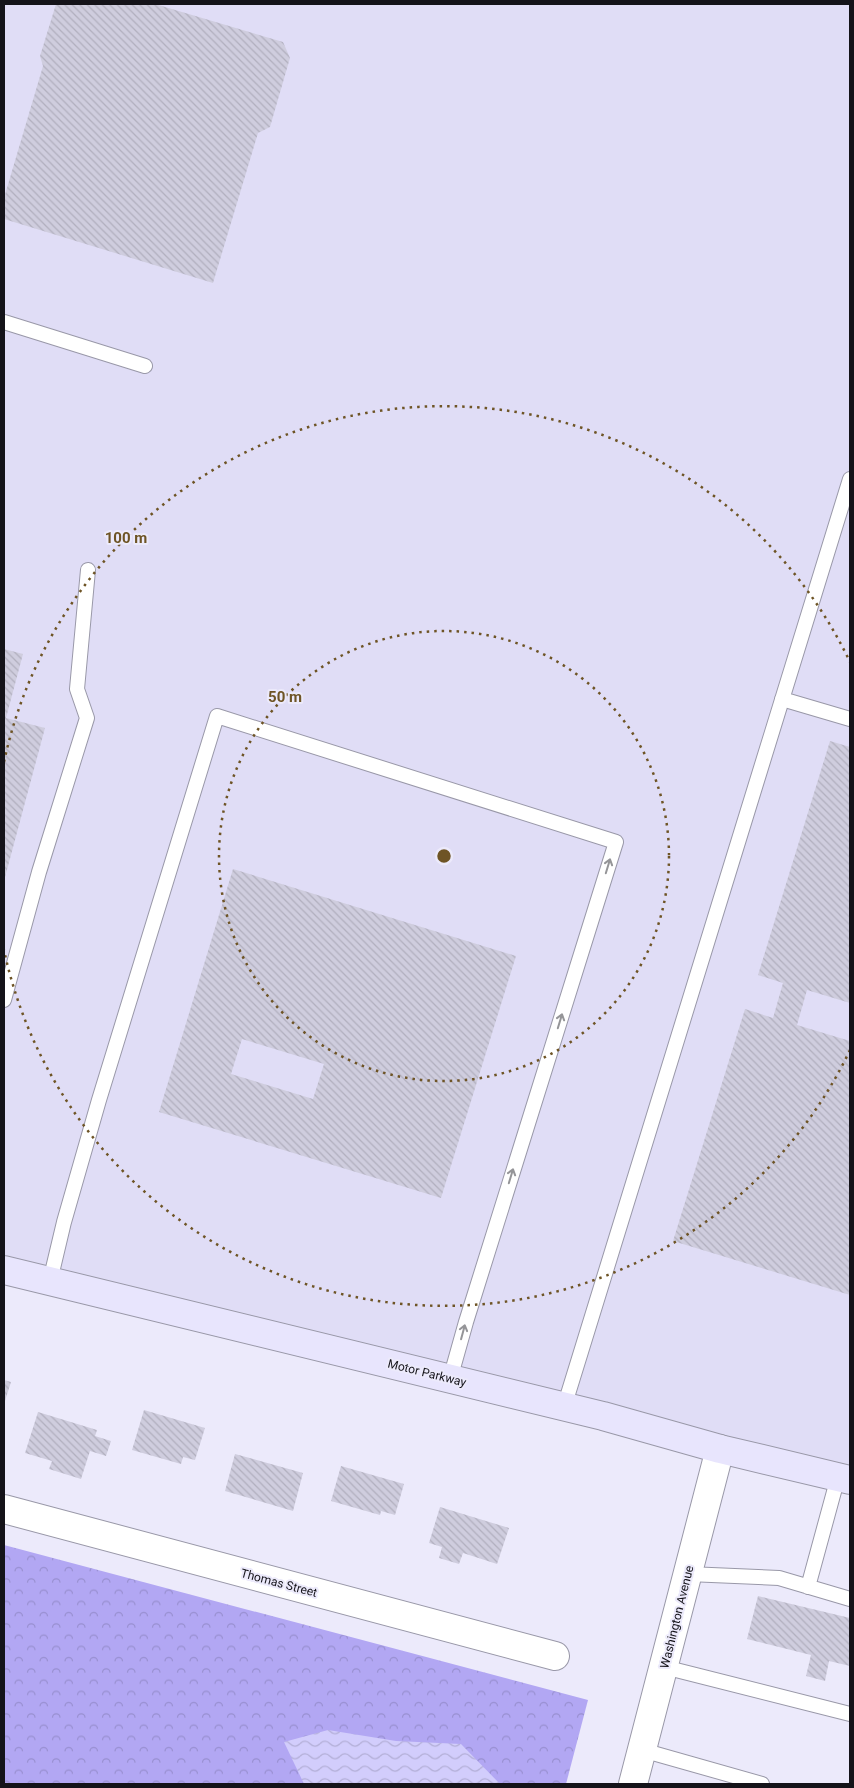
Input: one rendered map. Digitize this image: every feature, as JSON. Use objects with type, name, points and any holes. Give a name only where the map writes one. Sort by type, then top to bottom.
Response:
[{"type":"main road","name":"Motor Parkway","points":[[4,1270],[564,1407],[720,1449],[844,1478]]},
{"type":"street","name":"Washington Avenue","points":[[633,1784],[720,1449]]},
{"type":"street","name":"Thomas Street","points":[[4,1509],[555,1656]]},
{"type":"lane","points":[[4,322],[145,366]]},
{"type":"lane","points":[[564,1407],[850,479]]},
{"type":"lane","points":[[4,1000],[39,872],[87,718],[77,690],[88,570]]},
{"type":"lane","points":[[782,699],[850,719]]},
{"type":"lane","points":[[50,1281],[64,1222],[99,1100],[217,716],[616,842],[466,1322],[450,1379]]},
{"type":"lane","points":[[808,1586],[844,1478]]},
{"type":"lane","points":[[688,1574],[778,1578],[850,1599]]},
{"type":"lane","points":[[664,1668],[850,1714]]},
{"type":"lane","points":[[642,1750],[727,1779],[762,1784]]},
{"type":"shaded area","points":[[4,4],[850,4],[850,1482],[4,1267]]},
{"type":"green space","points":[[4,1545],[588,1700],[566,1784],[4,1784]]},
{"type":"water","points":[[328,1730],[396,1741],[461,1744],[500,1784],[304,1784],[284,1742]]},
{"type":"building","points":[[56,4],[155,4],[283,42],[290,58],[270,127],[258,133],[213,283],[4,219],[4,198],[43,66],[40,56]]},
{"type":"building","points":[[4,649],[23,654],[6,718],[45,728],[4,881]]},
{"type":"building","points":[[830,741],[850,747],[850,1003],[807,990],[797,1025],[850,1041],[850,1295],[673,1241],[745,1009],[773,1018],[783,983],[758,975]]},
{"type":"building","points":[[233,869],[516,956],[441,1198],[159,1112]],"holes":[[[242,1039],[324,1064],[313,1099],[231,1074]]]},
{"type":"building","points":[[4,1380],[11,1382],[4,1404]]},
{"type":"building","points":[[144,1410],[205,1428],[195,1460],[183,1457],[181,1464],[132,1450]]},
{"type":"building","points":[[38,1412],[97,1430],[95,1436],[111,1441],[106,1456],[90,1451],[81,1479],[49,1469],[52,1461],[25,1453]]},
{"type":"building","points":[[235,1454],[303,1473],[293,1511],[225,1491]]},
{"type":"building","points":[[341,1466],[404,1484],[395,1515],[381,1511],[380,1515],[331,1501]]},
{"type":"building","points":[[440,1507],[509,1528],[497,1564],[463,1553],[459,1564],[439,1558],[442,1547],[429,1543]]},
{"type":"building","points":[[758,1596],[850,1618],[850,1666],[829,1661],[825,1681],[806,1676],[811,1655],[747,1639]]}]
